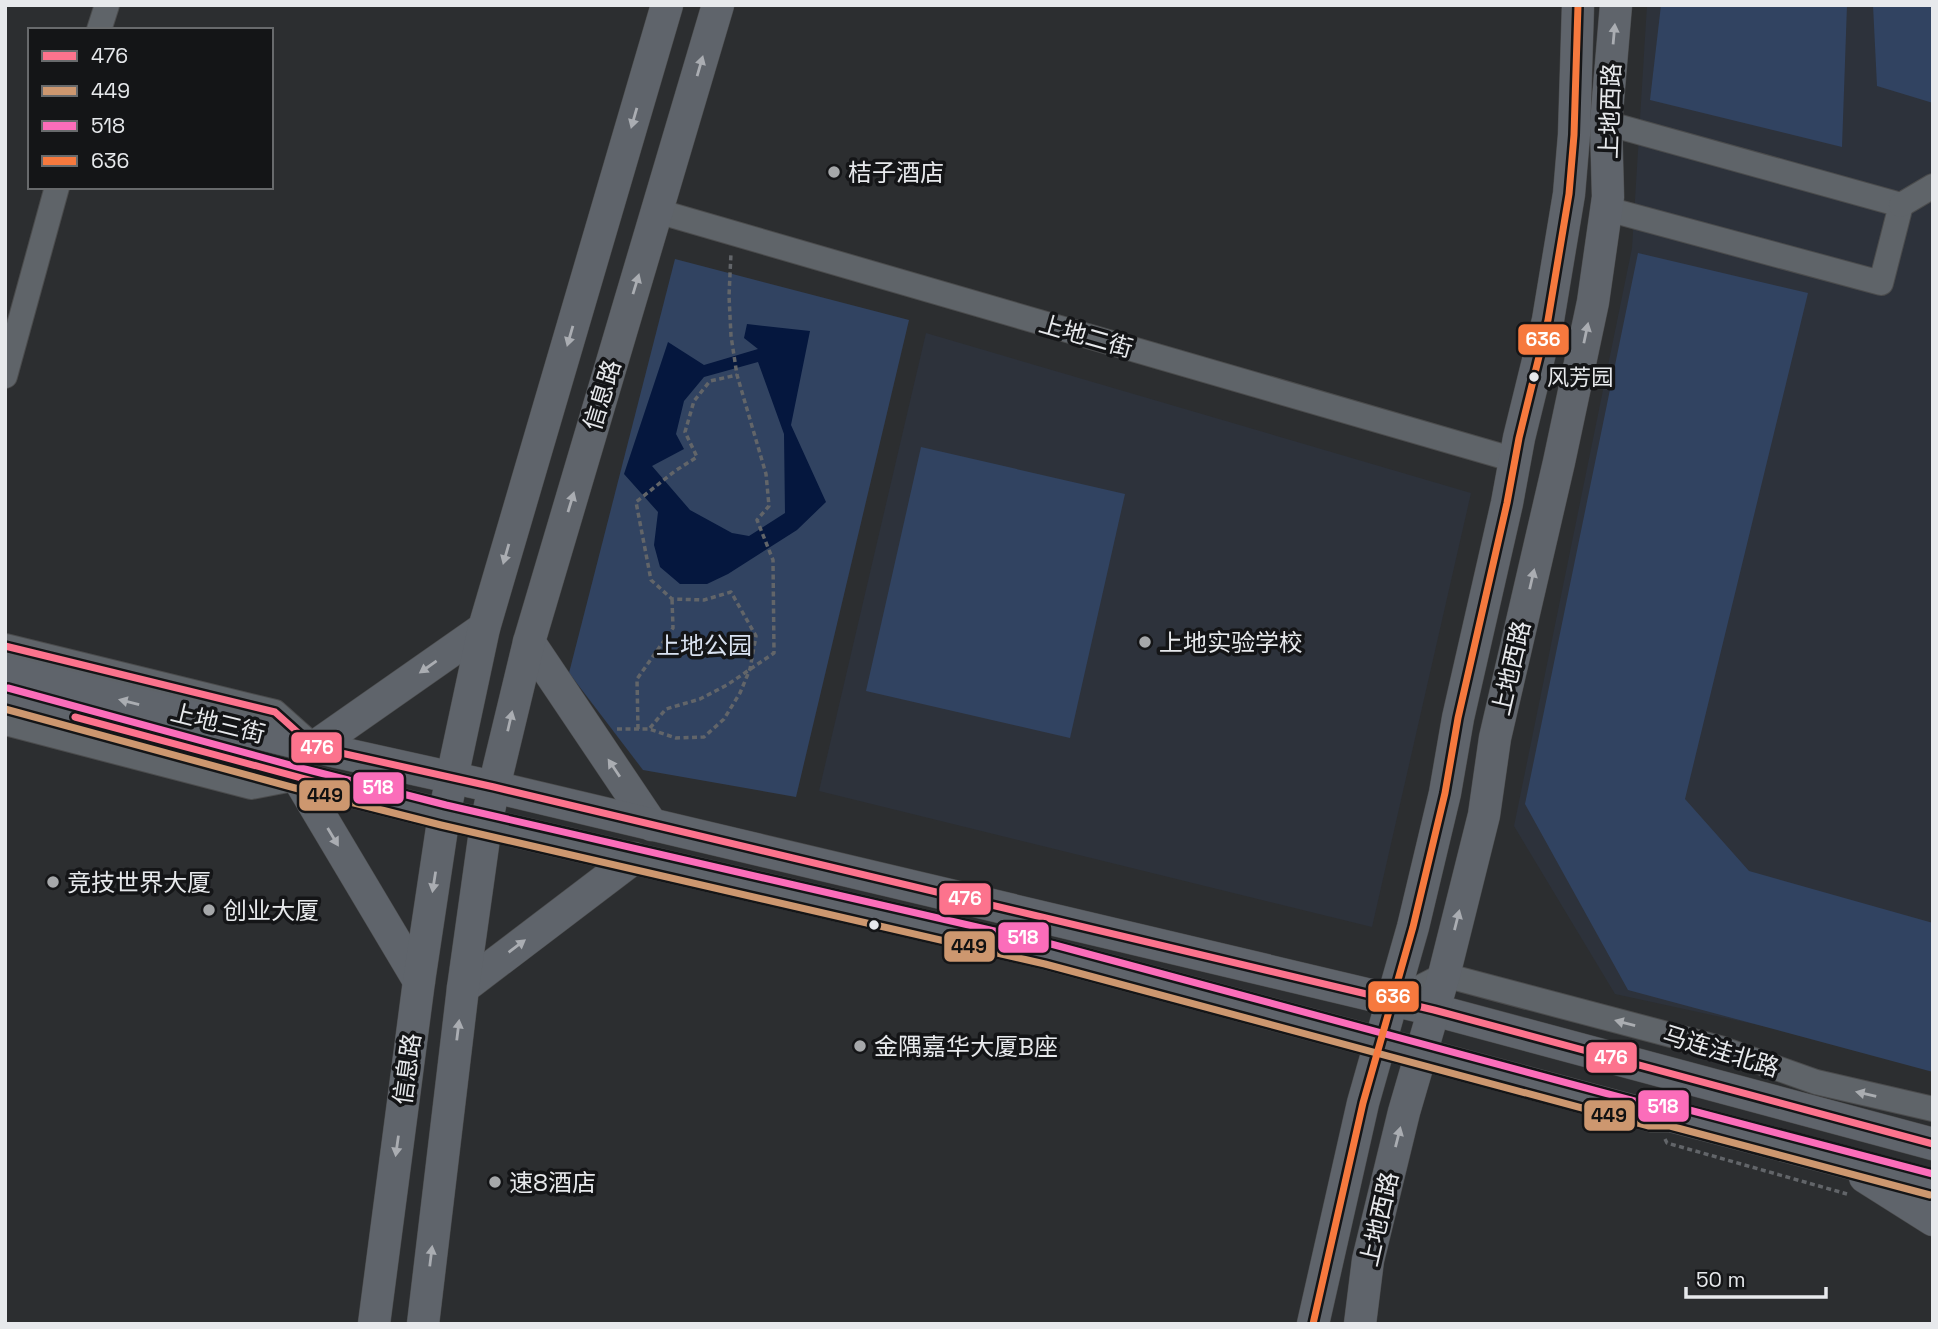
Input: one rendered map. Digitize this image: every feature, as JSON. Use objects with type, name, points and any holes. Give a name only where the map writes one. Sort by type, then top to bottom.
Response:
[{"type":"main road","name":"信息路","points":[[374,1324],[419,981],[444,815],[484,628],[667,5]]},
{"type":"main road","name":"信息路","points":[[423,1324],[463,988],[486,824],[494,787],[529,642],[718,5]]},
{"type":"main road","name":"上地西路","points":[[1313,1324],[1363,1103],[1413,927],[1445,793],[1458,718],[1548,320],[1569,194],[1574,135],[1578,5]]},
{"type":"main road","name":"上地西路","points":[[1360,1324],[1368,1261],[1404,1112],[1444,975],[1484,815],[1495,738],[1591,313],[1608,197],[1606,123],[1616,5]]},
{"type":"main road","points":[[314,747],[484,628]]},
{"type":"main road","points":[[529,642],[652,825]]},
{"type":"main road","name":"上地三街","points":[[5,671],[314,747]]},
{"type":"main road","name":"上地三街","points":[[5,698],[298,778],[444,815],[634,858]]},
{"type":"main road","points":[[314,747],[494,787],[1393,1001]]},
{"type":"main road","points":[[298,778],[419,981]]},
{"type":"main road","points":[[463,988],[634,858],[1048,954],[1651,1116],[1671,1116],[1933,1185]]},
{"type":"main road","name":"马连洼北路","points":[[1393,1001],[1933,1144]]},
{"type":"main road","points":[[1894,1133],[1933,1128]]},
{"type":"main road","points":[[1840,1162],[1933,1220]]},
{"type":"street","points":[[100,28],[107,5]]},
{"type":"street","points":[[1606,123],[1901,205]]},
{"type":"street","points":[[1607,209],[1881,283],[1901,205],[1933,186]]},
{"type":"street","points":[[5,376],[56,189]]},
{"type":"street","name":"上地二街","points":[[657,211],[1515,460]]},
{"type":"street","name":"上地三街","points":[[5,646],[275,712],[314,747]]},
{"type":"street","name":"上地三街","points":[[5,723],[250,787],[298,778]]},
{"type":"street","points":[[1393,1001],[1444,975]]},
{"type":"street","name":"马连洼北路","points":[[1444,975],[1720,1048],[1816,1082],[1933,1109]]},
{"type":"path","points":[[649,729],[666,709],[700,699],[727,685],[774,653],[773,559],[757,520],[769,506],[765,474],[737,375],[731,336],[729,296],[732,234]]},
{"type":"path","points":[[587,728],[649,729],[676,738],[704,737],[724,719],[740,693],[750,669],[756,636],[731,592],[704,600],[672,599],[651,580],[636,502],[697,457],[685,432],[694,401],[710,381],[737,375]]},
{"type":"path","points":[[638,729],[637,679],[673,628],[672,599]]},
{"type":"path","points":[[1651,1116],[1667,1143],[1850,1194]]},
{"type":"shaded area","points":[[1647,5],[1933,5],[1933,1063],[1615,994],[1514,826],[1632,248]]},
{"type":"shaded area","points":[[747,324],[810,331],[791,425],[826,502],[797,530],[728,574],[707,584],[680,584],[660,567],[654,545],[658,512],[624,474],[668,342],[704,365],[758,349],[744,338]],"holes":[[[758,362],[784,434],[785,513],[749,536],[732,533],[690,510],[652,466],[684,449],[676,434],[684,401],[704,377]]]},
{"type":"shaded area","name":"上地实验学校","points":[[926,333],[1471,493],[1372,927],[819,791]]},
{"type":"green space","points":[[1661,5],[1847,5],[1842,147],[1650,100]]},
{"type":"green space","points":[[1873,5],[1933,5],[1933,103],[1877,86]]},
{"type":"green space","points":[[1638,253],[1808,293],[1685,799],[1749,871],[1933,923],[1933,1072],[1628,990],[1525,804]]},
{"type":"green space","name":"上地公园","points":[[675,259],[909,320],[796,797],[643,770],[569,673]]},
{"type":"green space","points":[[921,447],[1125,494],[1070,738],[866,691]]},
{"type":"transit line","name":"636","points":[[1313,1324],[1363,1103],[1413,927],[1445,793],[1458,718],[1507,503],[1519,438],[1548,320],[1569,194],[1574,135],[1578,5]]},
{"type":"transit line","name":"476","points":[[5,646],[275,712],[314,747],[494,787],[1434,1010],[1933,1144]]},
{"type":"transit line","name":"518","points":[[8,688],[446,805],[1051,944],[1653,1106],[1674,1106],[1933,1174]]},
{"type":"transit line","name":"449","points":[[5,709],[441,825],[1045,964],[1649,1126],[1670,1126],[1930,1195]]},
{"type":"transit line","name":"476","points":[[75,717],[357,793]]},
{"type":"place","name":"桔子酒店","points":[[834,172]]},
{"type":"place","name":"风芳园","points":[[1534,377]]},
{"type":"place","name":"上地实验学校","points":[[1145,642]]},
{"type":"place","name":"竞技世界大厦","points":[[53,882]]},
{"type":"place","name":"创业大厦","points":[[209,910]]},
{"type":"place","name":"金隅嘉华大厦B座","points":[[860,1046]]},
{"type":"place","name":"速8酒店","points":[[495,1182]]}]
